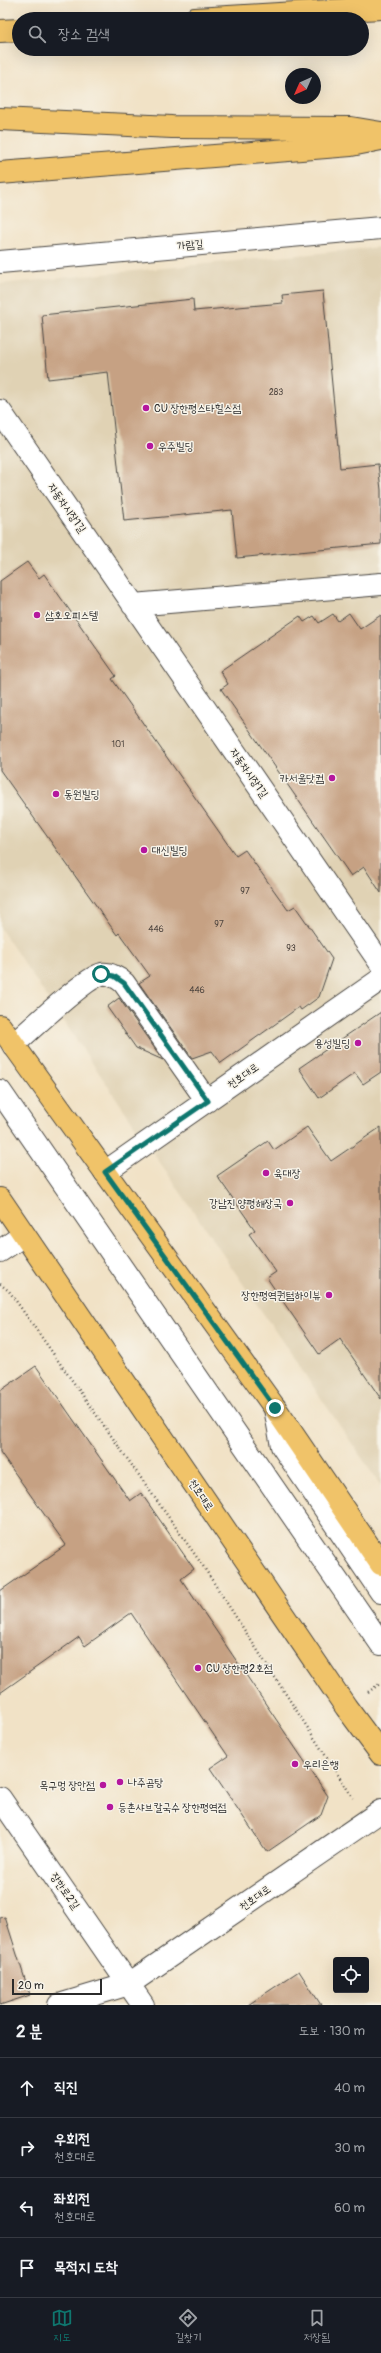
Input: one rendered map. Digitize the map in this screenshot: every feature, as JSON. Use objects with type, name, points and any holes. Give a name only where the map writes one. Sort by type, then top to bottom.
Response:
[{"type":"main road","points":[[313,12],[381,8]]},
{"type":"main road","points":[[0,31],[12,30]]},
{"type":"main road","points":[[0,119],[172,127],[351,128],[381,133]]},
{"type":"main road","points":[[0,173],[351,145],[381,139]]},
{"type":"main road","points":[[0,1026],[275,1408],[381,1564]]},
{"type":"main road","name":"천호대로","points":[[0,1199],[346,1707],[381,1754]]},
{"type":"street","name":"가람길","points":[[0,262],[381,228]]},
{"type":"street","name":"자동차시장1길","points":[[0,411],[133,605],[373,940],[381,964]]},
{"type":"street","points":[[133,605],[381,584]]},
{"type":"street","points":[[13,1045],[56,1007],[97,976],[105,974],[120,979],[124,983],[208,1101]]},
{"type":"street","name":"천호대로","points":[[105,1172],[381,979]]},
{"type":"street","points":[[0,1091],[381,1644]]},
{"type":"street","points":[[0,1251],[24,1235]]},
{"type":"street","points":[[275,1408],[282,1446],[381,1592]]},
{"type":"street","name":"장한로2길","points":[[0,1798],[143,2005]]},
{"type":"street","name":"천호대로","points":[[129,1984],[381,1811]]},
{"type":"street","points":[[59,2005],[129,1984]]},
{"type":"path","points":[[0,1284],[10,1291],[203,1566],[351,1792],[354,1806]]},
{"type":"shaded area","points":[[381,247],[381,1486],[0,928],[0,284]]},
{"type":"building","points":[[323,291],[340,468],[378,464],[381,490],[381,544],[237,558],[232,510],[124,521],[108,372],[48,379],[42,315],[193,299],[194,311],[283,303],[282,295]]},
{"type":"building","points":[[27,562],[39,578],[44,574],[116,676],[112,679],[236,856],[245,850],[288,910],[295,906],[332,959],[319,997],[301,1010],[299,1007],[221,1063],[212,1051],[192,1058],[139,983],[150,976],[119,933],[117,935],[0,770],[0,581]]},
{"type":"building","name":"카서울닷컴","points":[[349,613],[360,629],[381,615],[381,893],[364,867],[351,876],[221,689],[228,684],[220,671],[300,616],[304,622],[314,616],[319,623],[333,614],[338,621]]},
{"type":"building","points":[[119,998],[163,1060],[136,1048],[107,1007]]},
{"type":"building","name":"용성빌딩","points":[[381,1012],[381,1072],[363,1084],[355,1073],[319,1098],[299,1068]]},
{"type":"building","points":[[307,1127],[331,1161],[381,1127],[381,1399],[340,1339],[319,1354],[267,1278],[276,1272],[249,1234],[255,1230],[217,1176],[268,1141],[274,1150]]},
{"type":"building","points":[[36,1366],[130,1501],[141,1493],[194,1569],[181,1579],[328,1796],[321,1815],[267,1852],[210,1768],[228,1756],[131,1613],[85,1646],[79,1637],[0,1693],[0,1591],[66,1545],[0,1452],[0,1391]]},
{"type":"building","points":[[5,1917],[30,1995],[0,2005],[0,1918]]},
{"type":"building","points":[[299,1971],[321,2005],[248,2005]]},
{"type":"place","name":"CU 장한평스타힐스점","points":[[146,408]]},
{"type":"place","name":"우주빌딩","points":[[150,446]]},
{"type":"place","name":"삼호오피스텔","points":[[37,615]]},
{"type":"place","name":"카서울닷컴","points":[[332,778]]},
{"type":"place","name":"동원빌딩","points":[[56,794]]},
{"type":"place","name":"대신빌딩","points":[[144,850]]},
{"type":"place","name":"용성빌딩","points":[[358,1043]]},
{"type":"place","name":"육대장","points":[[266,1173]]},
{"type":"place","name":"강남진 양평해장국","points":[[290,1203]]},
{"type":"place","name":"장한평역퀀텀하이뷰","points":[[329,1295]]},
{"type":"place","name":"CU 장한평2호점","points":[[198,1668]]},
{"type":"place","name":"우리은행","points":[[295,1764]]},
{"type":"place","name":"나주곰탕","points":[[120,1782]]},
{"type":"place","name":"목구멍 장안점","points":[[103,1785]]},
{"type":"place","name":"등촌샤브칼국수 장한평역점","points":[[110,1807]]},
{"type":"route","points":[[101,974],[114,976],[124,983],[208,1101],[105,1172],[275,1408]]}]
